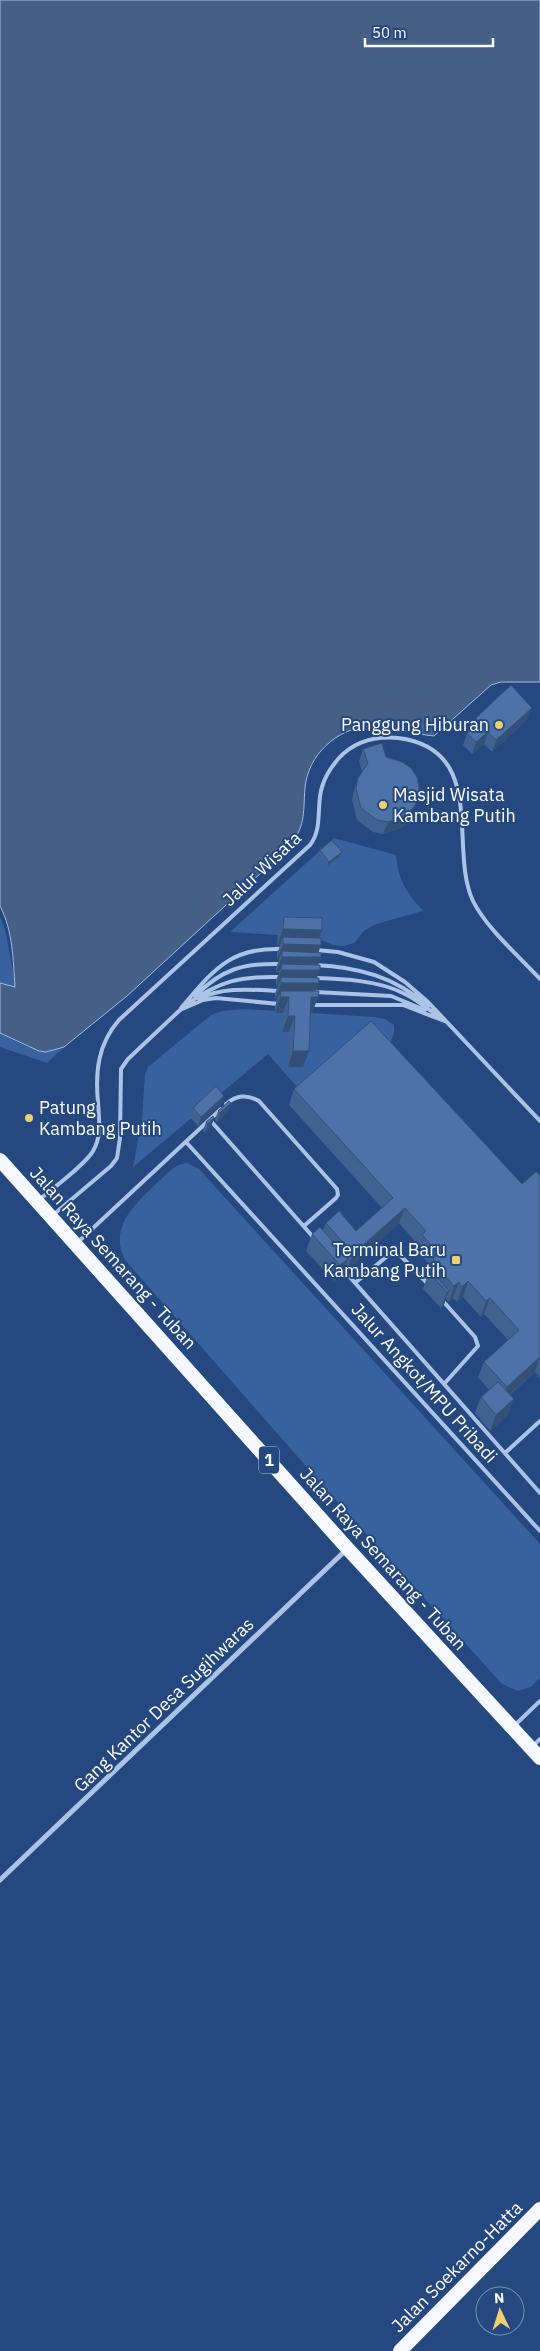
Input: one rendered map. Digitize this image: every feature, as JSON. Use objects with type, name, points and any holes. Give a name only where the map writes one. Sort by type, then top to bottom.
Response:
[{"type":"highway","name":"Jalan Raya Semarang - Tuban","points":[[0,1160],[348,1549],[512,1727],[537,1749]]},
{"type":"highway","name":"Jalan Soekarno-Hatta","points":[[400,2351],[540,2210]]},
{"type":"street","name":"Gang Kantor Desa Sugihwaras","points":[[0,1880],[348,1549]]},
{"type":"lane","name":"Jalur Wisata","points":[[38,1201],[94,1150],[100,1130],[97,1065],[104,1043],[113,1027],[197,947],[310,845],[317,833],[320,792],[324,780],[340,756],[361,742],[385,738],[405,739],[428,748],[445,763],[457,786],[464,832],[468,884],[474,903],[490,926],[540,979]]},
{"type":"lane","points":[[180,1010],[212,972],[229,960],[256,949],[286,949]]},
{"type":"lane","points":[[314,950],[354,956],[380,965],[418,992],[540,1121]]},
{"type":"lane","points":[[51,1216],[114,1162],[119,1150],[121,1069],[128,1059],[204,987],[230,970],[255,964],[285,964]]},
{"type":"lane","points":[[314,965],[358,969],[387,978],[414,994],[446,1022]]},
{"type":"lane","points":[[180,1010],[206,991],[230,981],[259,977],[285,978]]},
{"type":"lane","points":[[304,978],[360,982],[394,989],[413,998],[446,1022]]},
{"type":"lane","points":[[180,1010],[211,994],[240,990],[284,991]]},
{"type":"lane","points":[[313,992],[382,994],[400,998],[446,1022]]},
{"type":"lane","points":[[180,1010],[212,998],[284,1004]]},
{"type":"lane","points":[[303,1004],[403,1005],[446,1022]]},
{"type":"lane","points":[[76,1244],[238,1096],[254,1098],[262,1104],[337,1189],[338,1195],[304,1226]]},
{"type":"lane","points":[[210,1120],[316,1240]]},
{"type":"lane","name":"Jalur Angkot/MPU Pribadi","points":[[186,1142],[540,1531]]},
{"type":"lane","name":"Jalur Angkot/MPU Pribadi","points":[[355,1283],[391,1252],[396,1251],[430,1287]]},
{"type":"lane","name":"Jalur Angkot/MPU Pribadi","points":[[336,1262],[540,1493]]},
{"type":"lane","name":"Jalur Angkot/MPU Pribadi","points":[[436,1294],[478,1344],[476,1350],[444,1384]]},
{"type":"lane","name":"Jalur Angkot/MPU Pribadi","points":[[505,1453],[540,1420]]},
{"type":"lane","points":[[512,1727],[540,1700]]},
{"type":"shaded area","points":[[0,0],[540,0],[540,682],[501,682],[491,685],[434,736],[369,726],[357,728],[335,738],[318,755],[307,776],[301,827],[287,849],[127,996],[64,1047],[46,1052],[39,1051],[0,1033],[0,983],[15,987],[10,935],[0,906]]},
{"type":"shaded area","points":[[334,838],[396,855],[404,886],[423,911],[376,924],[364,931],[354,943],[344,946],[333,945],[314,937],[230,932]]},
{"type":"shaded area","points":[[0,917],[5,929],[16,987],[0,983]]},
{"type":"shaded area","points":[[244,1009],[375,1017],[385,1019],[394,1025],[394,1034],[387,1049],[304,1095],[268,1054],[133,1167],[142,1118],[145,1075],[148,1067],[211,1015],[222,1011]]},
{"type":"shaded area","points":[[0,1033],[38,1050],[64,1047],[47,1063],[0,1047]]},
{"type":"shaded area","points":[[187,1163],[199,1169],[540,1544],[540,1678],[531,1687],[518,1691],[502,1684],[341,1506],[125,1260],[120,1237],[122,1226],[127,1216],[141,1198],[174,1167]]},
{"type":"building","name":"Panggung Hiburan","points":[[511,685],[532,708],[496,740],[488,732],[476,742],[467,733],[479,722],[476,718]]},
{"type":"building","name":"Masjid Wisata Kambang Putih","points":[[382,743],[386,757],[402,762],[411,768],[417,777],[419,787],[419,798],[407,815],[388,822],[377,820],[361,808],[356,788],[358,778],[368,763],[363,749]]},
{"type":"building","points":[[332,840],[342,852],[329,862],[320,850]]},
{"type":"building","points":[[284,917],[322,918],[322,930],[283,929]]},
{"type":"building","points":[[283,937],[321,938],[321,945],[283,944]]},
{"type":"building","points":[[282,951],[321,953],[321,957],[282,957]]},
{"type":"building","points":[[282,964],[320,965],[320,970],[281,970]]},
{"type":"building","points":[[281,977],[319,978],[319,983],[281,983]]},
{"type":"building","points":[[281,991],[319,991],[318,997],[311,997],[309,1051],[293,1051],[295,1016],[288,1016],[289,997],[280,997]]},
{"type":"building","points":[[371,1021],[522,1184],[536,1172],[540,1175],[540,1357],[507,1387],[484,1362],[519,1330],[490,1298],[486,1301],[468,1281],[462,1287],[459,1282],[454,1286],[436,1266],[438,1264],[433,1259],[439,1254],[422,1235],[426,1231],[405,1208],[353,1254],[326,1223],[339,1211],[356,1231],[393,1198],[294,1089]]},
{"type":"building","points":[[216,1086],[224,1096],[201,1117],[193,1108]]},
{"type":"building","points":[[229,1101],[231,1103],[220,1113],[218,1111]]},
{"type":"building","points":[[213,1116],[214,1118],[208,1124],[206,1122]]},
{"type":"building","points":[[320,1227],[348,1259],[340,1265],[312,1234]]},
{"type":"building","points":[[431,1271],[449,1291],[447,1292],[429,1272]]},
{"type":"building","points":[[498,1382],[514,1399],[496,1415],[481,1397]]},
{"type":"place","name":"Panggung Hiburan","points":[[499,725]]},
{"type":"place","name":"Masjid Wisata Kambang Putih","points":[[383,805]]},
{"type":"place","name":"Patung Kambang Putih","points":[[29,1118]]},
{"type":"place","name":"Terminal Baru Kambang Putih","points":[[456,1260]]}]
